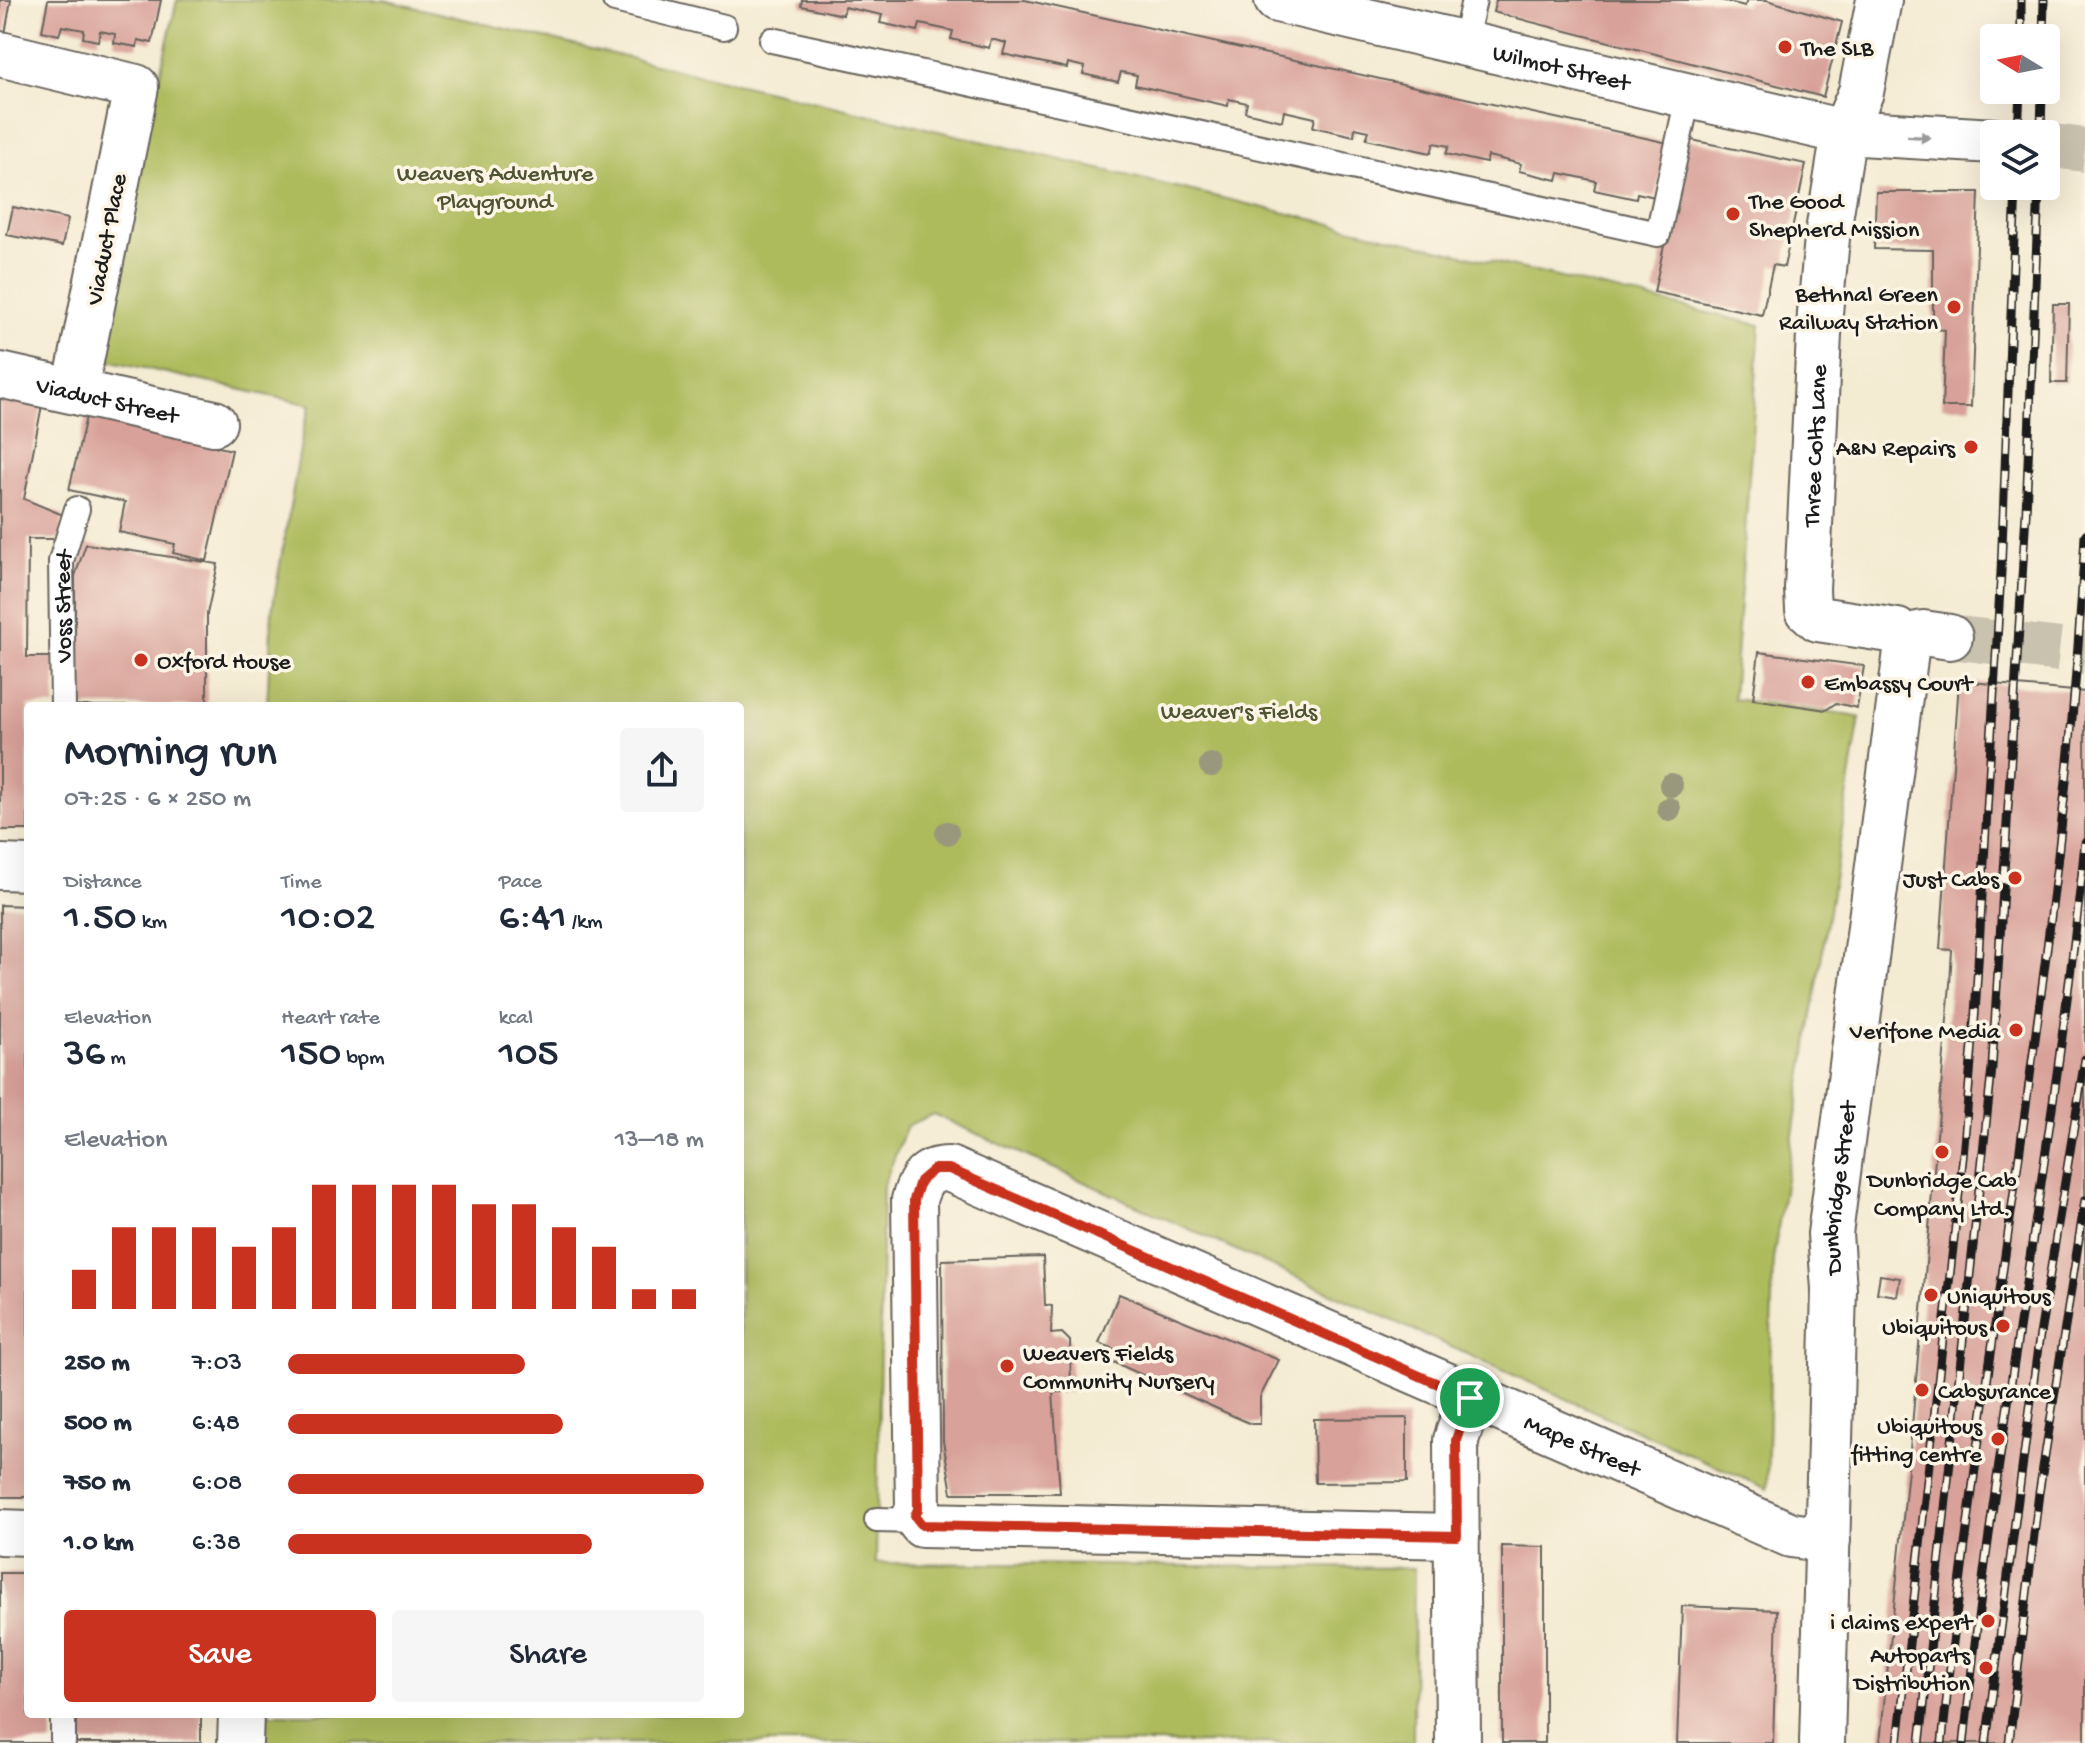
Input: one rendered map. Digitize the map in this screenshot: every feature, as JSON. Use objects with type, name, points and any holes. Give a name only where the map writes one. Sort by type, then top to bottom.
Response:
[{"type":"street","name":"Wilmot Street","points":[[1277,0],[1844,132],[1980,140]]},
{"type":"street","name":"Three Colts Lane","points":[[1879,0],[1861,92],[1844,132],[1820,313],[1808,610],[1818,619],[1888,628],[1903,637]]},
{"type":"street","name":"Viaduct Place","points":[[0,54],[136,87],[75,391]]},
{"type":"street","name":"Viaduct Street","points":[[0,375],[214,423]]},
{"type":"street","points":[[1903,637],[1923,633],[1950,637]]},
{"type":"street","name":"Dunbridge Street","points":[[1822,1743],[1834,1289],[1830,1234],[1904,673],[1903,637]]},
{"type":"street","points":[[0,867],[24,868]]},
{"type":"street","name":"Mape Street","points":[[1457,1536],[937,1528],[897,1521],[914,1200],[920,1181],[934,1169],[949,1169],[1791,1535],[1828,1540]]},
{"type":"street","points":[[1458,1743],[1456,1440],[1470,1398]]},
{"type":"street","points":[[0,1532],[24,1533]]},
{"type":"street","points":[[240,1743],[241,1718]]},
{"type":"lane","points":[[615,0],[724,27]]},
{"type":"lane","points":[[1464,44],[1474,0]]},
{"type":"lane","points":[[772,40],[1658,234],[1688,97]]},
{"type":"lane","name":"Voss Street","points":[[63,702],[61,561],[77,509]]},
{"type":"lane","points":[[63,1718],[63,1743]]},
{"type":"green space","name":"Weaver's Fields","points":[[177,0],[384,0],[1760,325],[1733,699],[1860,717],[1773,1260],[1767,1489],[933,1114],[907,1126],[883,1186],[876,1563],[1414,1568],[1413,1743],[255,1743],[255,1718],[744,1718],[744,702],[267,702],[272,611],[304,426],[311,405],[90,356],[149,90],[159,78]]},
{"type":"building","points":[[0,0],[11,0],[4,40],[0,39]]},
{"type":"building","points":[[48,0],[161,0],[152,43],[138,40],[137,47],[114,43],[115,34],[100,31],[98,41],[83,38],[84,30],[62,26],[59,35],[42,31]]},
{"type":"building","points":[[802,0],[1025,0],[1668,143],[1655,197],[1637,193],[1636,199],[1594,190],[1596,181],[1559,173],[1557,180],[1519,171],[1521,164],[1488,156],[1486,163],[1446,154],[1449,146],[1434,143],[1431,153],[1366,139],[1369,131],[1355,128],[1354,136],[1313,127],[1315,118],[1284,111],[1282,121],[1245,112],[1247,103],[1229,99],[1228,106],[1135,85],[1137,75],[1121,72],[1118,82],[1083,74],[1085,67],[1068,63],[1067,68],[1003,54],[1006,43],[991,39],[989,48],[951,39],[953,31],[920,24],[918,31],[880,23],[882,15],[844,7],[843,15],[801,6]]},
{"type":"building","points":[[1496,0],[1720,0],[1745,6],[1747,0],[1767,0],[1842,22],[1823,97],[1493,12]]},
{"type":"building","name":"The Good Shepherd Mission","points":[[1687,139],[1806,164],[1784,267],[1773,265],[1762,315],[1654,292]]},
{"type":"building","name":"Bethnal Green Railway Station","points":[[1876,192],[1979,192],[1971,407],[1942,407],[1945,330],[1933,329],[1933,250],[1874,249]]},
{"type":"building","points":[[13,207],[68,219],[62,246],[7,235]]},
{"type":"building","points":[[2053,304],[2069,304],[2067,383],[2051,383]]},
{"type":"building","points":[[0,394],[42,405],[24,499],[63,515],[60,539],[28,539],[27,657],[55,657],[55,702],[24,702],[24,830],[0,830]]},
{"type":"building","points":[[86,417],[232,450],[207,561],[173,553],[175,544],[119,532],[125,502],[69,490]]},
{"type":"building","name":"Oxford House","points":[[86,544],[218,564],[207,614],[207,702],[75,702],[75,576]]},
{"type":"building","name":"Embassy Court","points":[[1759,652],[1864,666],[1857,708],[1836,703],[1826,710],[1753,699]]},
{"type":"building","points":[[1959,681],[2085,692],[2085,1743],[1880,1743],[1910,1450],[1950,984],[1952,950],[1940,949]]},
{"type":"building","points":[[0,905],[24,906],[24,1497],[0,1497]]},
{"type":"building","name":"Weavers Fields Community Nursery","points":[[1043,1257],[1045,1305],[1052,1306],[1051,1334],[1062,1333],[1070,1341],[1071,1392],[1053,1392],[1060,1493],[952,1493],[943,1441],[942,1260]]},
{"type":"building","points":[[1880,1275],[1900,1278],[1897,1296],[1877,1293]]},
{"type":"building","points":[[1119,1294],[1279,1360],[1260,1397],[1260,1424],[1251,1424],[1109,1360],[1115,1349],[1099,1343]]},
{"type":"building","points":[[1407,1418],[1407,1482],[1315,1483],[1314,1419]]},
{"type":"building","points":[[1502,1546],[1545,1547],[1545,1743],[1502,1743]]},
{"type":"building","points":[[0,1573],[24,1573],[24,1718],[52,1718],[52,1743],[0,1743]]},
{"type":"building","points":[[1682,1606],[1777,1610],[1773,1743],[1677,1743]]},
{"type":"building","points":[[72,1718],[201,1718],[201,1743],[73,1743]]},
{"type":"tunnel","points":[[2060,147],[2085,150]]},
{"type":"tunnel","points":[[1950,637],[2085,653]]},
{"type":"railway","points":[[2021,0],[2021,24]]},
{"type":"railway","points":[[2043,24],[2044,0]]},
{"type":"railway","points":[[2019,104],[2019,120]]},
{"type":"railway","points":[[2041,120],[2042,104]]},
{"type":"railway","points":[[1898,1743],[1963,1157],[1975,1015],[2001,572],[2015,200]]},
{"type":"railway","points":[[1920,1743],[1992,1068],[2026,513],[2038,200]]},
{"type":"railway","points":[[1942,1743],[1959,1592],[2060,838],[2075,687],[2085,535]]},
{"type":"railway","points":[[1964,1743],[1991,1518],[2058,1069],[2085,843]]},
{"type":"railway","points":[[1986,1743],[2038,1347],[2085,1059]]},
{"type":"railway","points":[[2009,1743],[2039,1493],[2085,1200]]},
{"type":"place","name":"The SLB","points":[[1785,47]]},
{"type":"place","name":"The Good Shepherd Mission","points":[[1733,214]]},
{"type":"place","name":"Bethnal Green Railway Station","points":[[1954,307]]},
{"type":"place","name":"A&N Repairs","points":[[1971,447]]},
{"type":"place","name":"Oxford House","points":[[141,660]]},
{"type":"place","name":"Embassy Court","points":[[1808,682]]},
{"type":"place","name":"Just Cabs","points":[[2015,878]]},
{"type":"place","name":"Verifone Media","points":[[2016,1030]]},
{"type":"place","name":"Dunbridge Cab Company Ltd.","points":[[1942,1152]]},
{"type":"place","name":"Uniquitous","points":[[1931,1295]]},
{"type":"place","name":"Ubiquitous","points":[[2003,1326]]},
{"type":"place","name":"Weavers Fields Community Nursery","points":[[1007,1366]]},
{"type":"place","name":"Cabsurance","points":[[1922,1390]]},
{"type":"place","name":"Ubiquitous fitting centre","points":[[1998,1439]]},
{"type":"place","name":"i claims expert","points":[[1988,1621]]},
{"type":"place","name":"Autoparts Distribution","points":[[1986,1668]]},
{"type":"route","points":[[934,1169],[949,1169],[1470,1398],[1456,1440],[1457,1536],[937,1528],[922,1525],[915,1516],[918,1509],[914,1200],[920,1181],[934,1169]]},
{"type":"park label","name":"Weavers Adventure Playground","points":[[495,186]]}]
